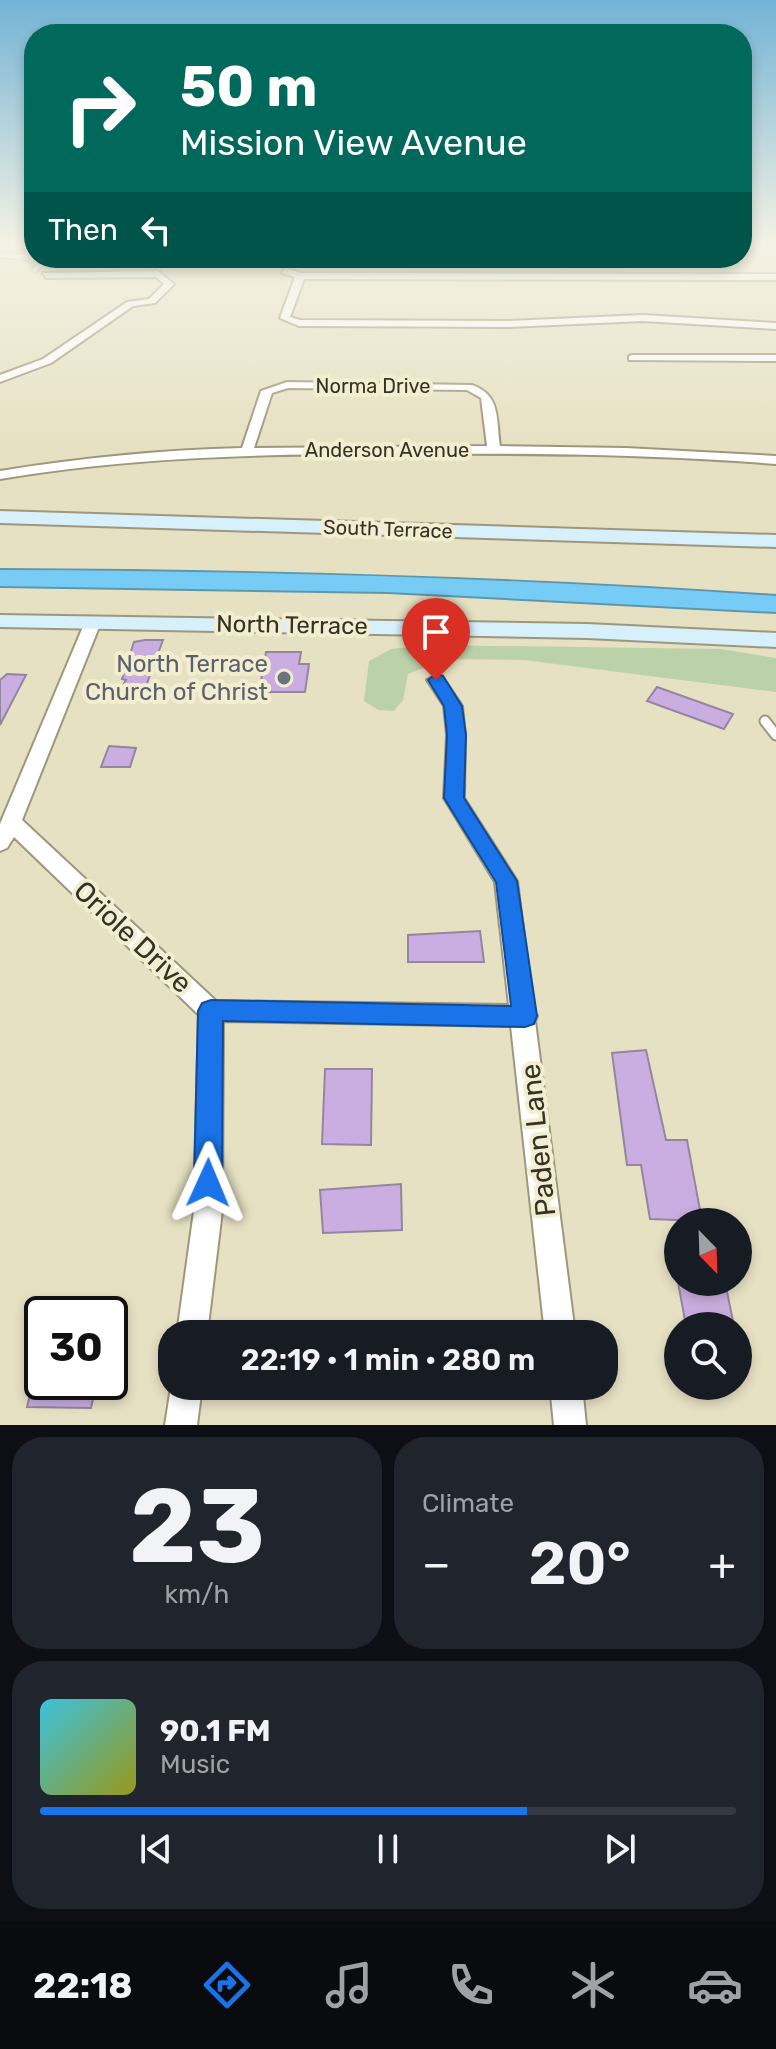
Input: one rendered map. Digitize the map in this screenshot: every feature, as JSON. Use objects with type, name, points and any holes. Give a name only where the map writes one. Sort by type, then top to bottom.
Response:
[{"type":"highway","points":[[0,557],[455,564],[776,582]]},
{"type":"highway","points":[[0,578],[449,584],[614,591],[776,604]]},
{"type":"street","points":[[0,379],[47,361],[123,308]]},
{"type":"street","points":[[288,308],[285,318],[299,323],[509,324],[643,318],[776,326]]},
{"type":"street","points":[[633,358],[776,358]]},
{"type":"street","name":"Norma Drive","points":[[247,451],[267,391],[287,385],[468,387],[482,392],[487,398],[494,449]]},
{"type":"street","name":"Anderson Avenue","points":[[0,475],[118,457],[247,451],[494,449],[776,460]]},
{"type":"street","name":"South Terrace","points":[[0,517],[776,541]]},
{"type":"street","name":"North Terrace","points":[[0,621],[587,631],[776,640]]},
{"type":"street","name":"Oriole Drive","points":[[93,622],[3,836],[211,1011],[208,1211],[194,1320]]},
{"type":"street","name":"Paden Lane","points":[[436,680],[453,706],[456,735],[454,798],[506,881],[525,1016],[558,1320]]},
{"type":"street","points":[[211,1011],[525,1016]]},
{"type":"street","points":[[181,1425],[184,1400]]},
{"type":"street","points":[[567,1400],[570,1425]]},
{"type":"lane","points":[[765,721],[776,735]]},
{"type":"green space","points":[[426,645],[721,649],[776,658],[776,692],[524,660],[447,659],[408,674],[403,700],[394,711],[378,710],[364,701],[369,661],[391,649]]},
{"type":"building","points":[[163,640],[143,694],[118,694],[126,680],[122,679],[134,642]]},
{"type":"building","name":"North Terrace Church of Christ","points":[[266,652],[301,652],[299,664],[309,664],[305,692],[259,692]]},
{"type":"building","points":[[7,674],[26,675],[0,725],[0,680]]},
{"type":"building","points":[[657,687],[733,714],[724,729],[647,701]]},
{"type":"building","points":[[109,746],[136,748],[130,767],[101,767]]},
{"type":"building","points":[[480,931],[484,962],[408,962],[408,935]]},
{"type":"building","points":[[646,1050],[666,1140],[687,1140],[700,1208],[664,1208],[664,1220],[650,1219],[641,1165],[627,1165],[612,1053]]},
{"type":"building","points":[[325,1069],[372,1069],[371,1145],[322,1144]]},
{"type":"building","points":[[401,1184],[402,1230],[323,1233],[320,1190]]},
{"type":"building","points":[[681,1296],[728,1296],[731,1312],[683,1312]]},
{"type":"building","points":[[29,1400],[93,1400],[91,1408],[27,1407]]},
{"type":"place","name":"North Terrace Church of Christ","points":[[284,678]]},
{"type":"route","points":[[208,1183],[211,1011],[525,1016],[506,881],[454,798],[456,735],[453,706],[436,680]]}]
